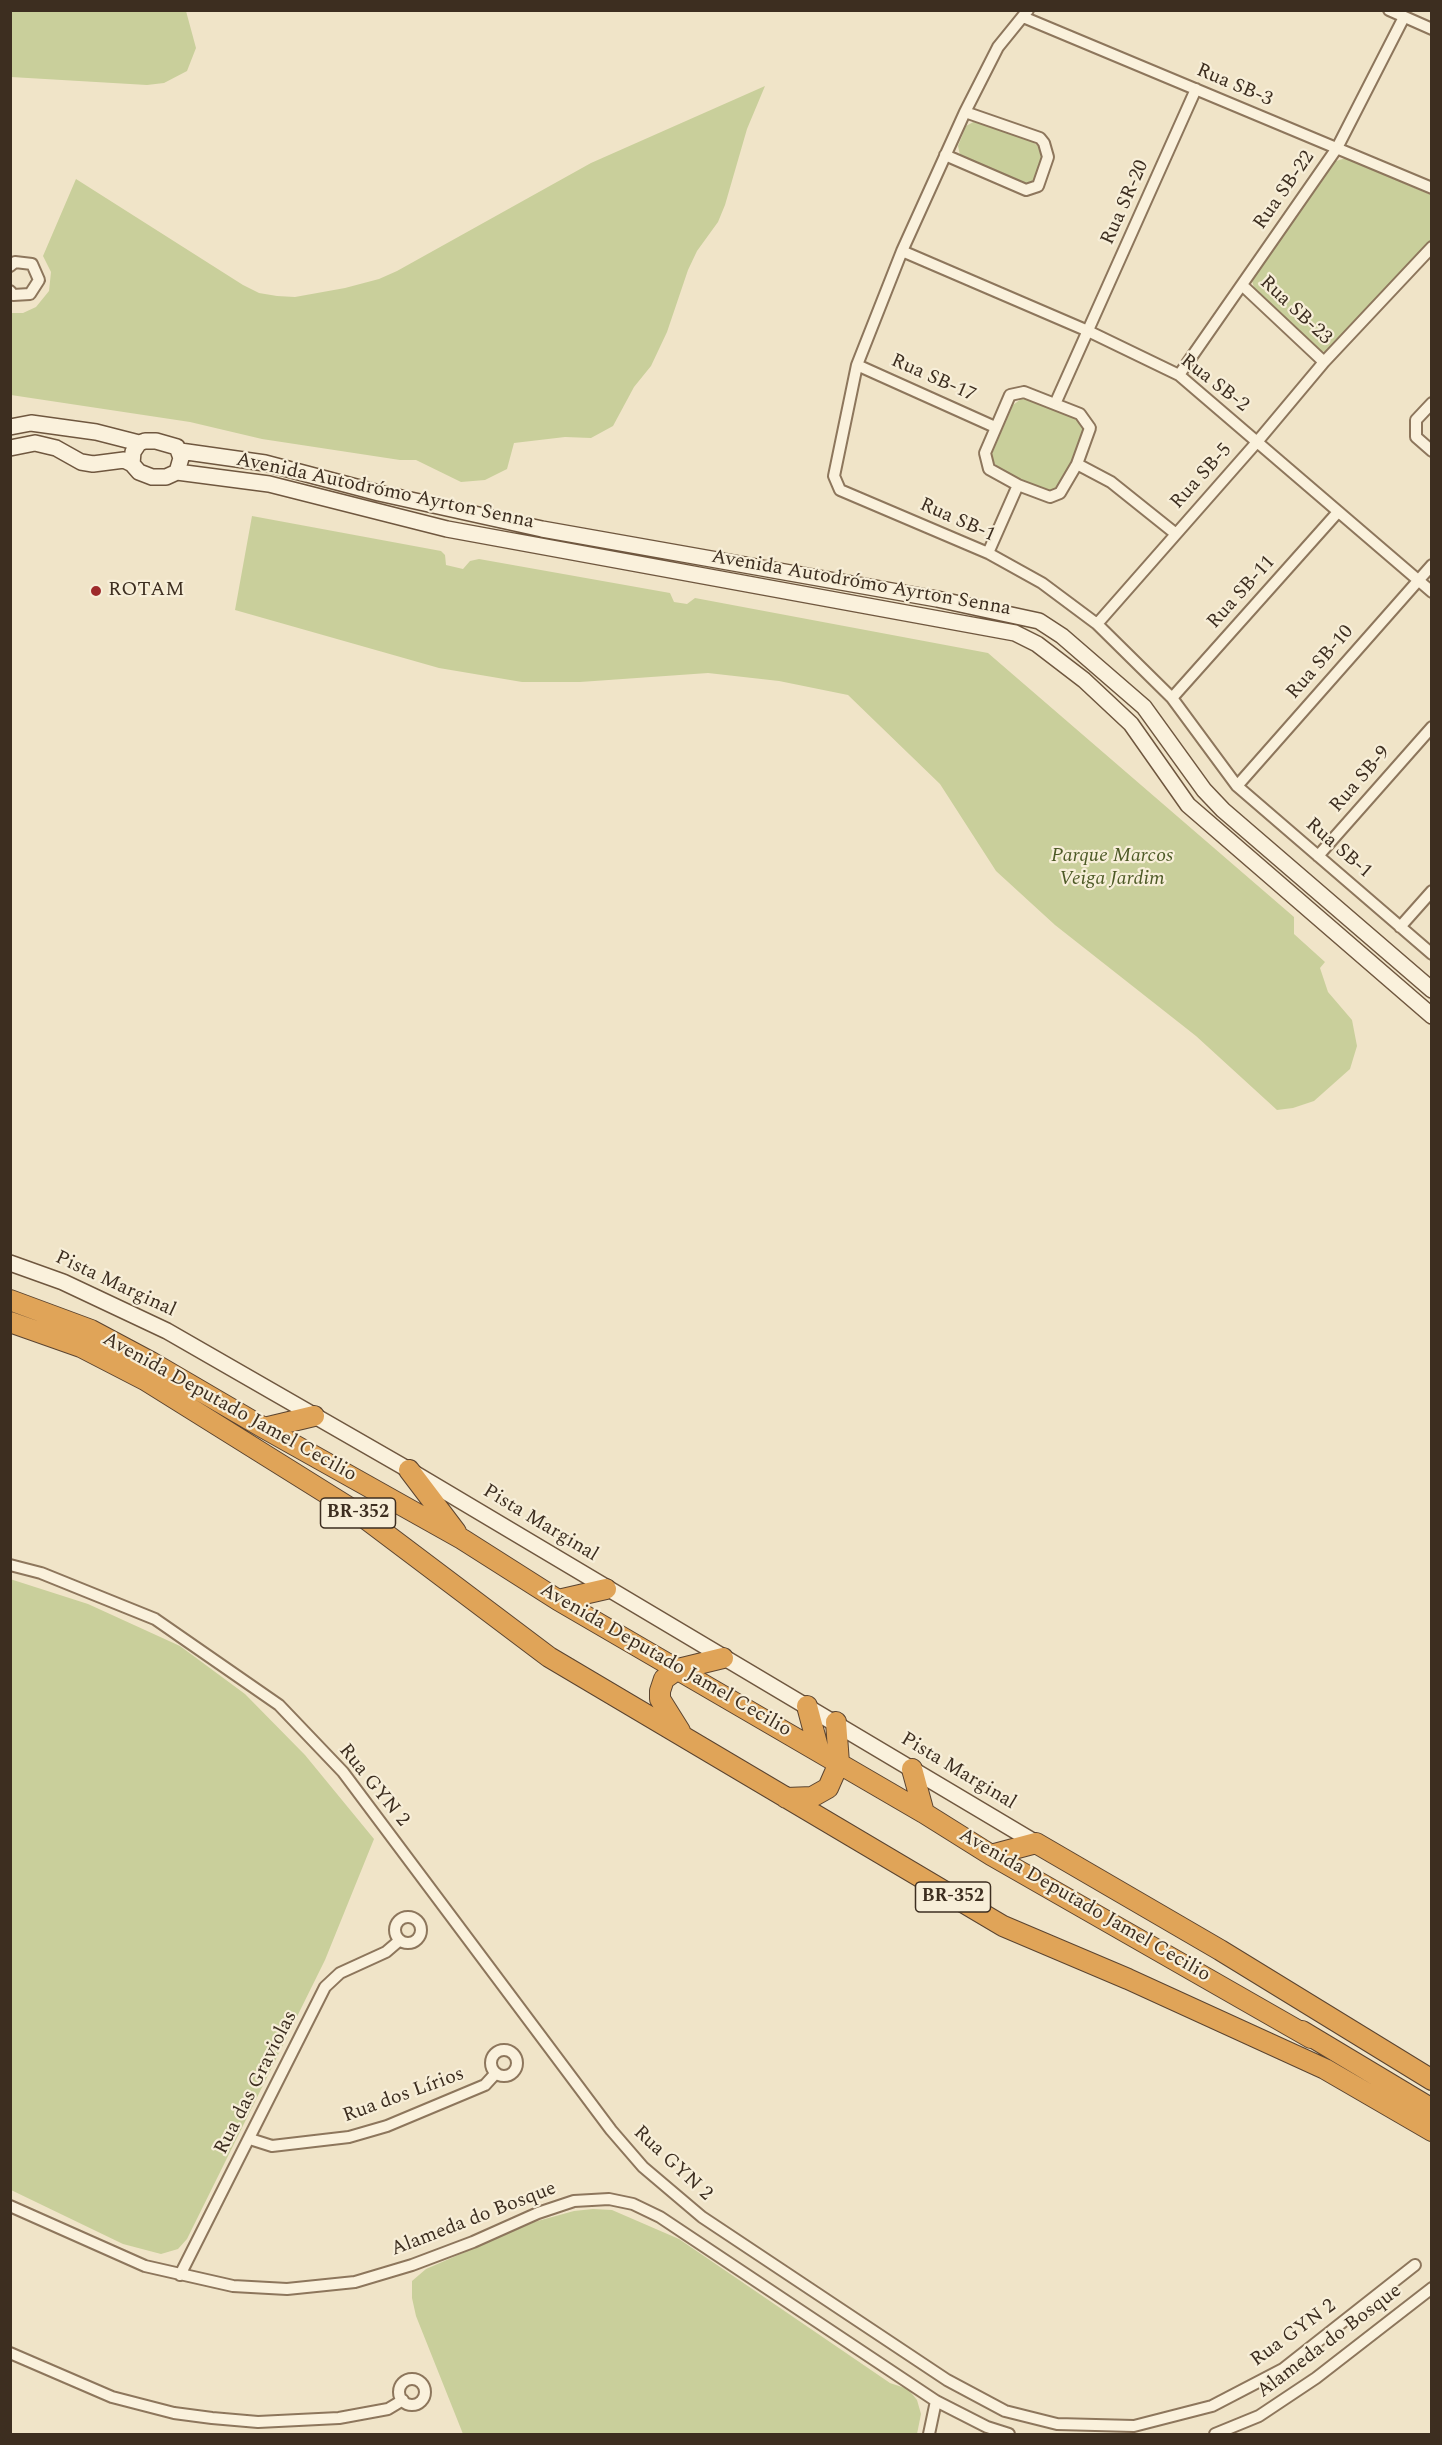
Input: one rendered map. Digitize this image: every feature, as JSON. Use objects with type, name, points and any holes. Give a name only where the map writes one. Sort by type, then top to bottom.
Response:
[{"type":"highway","name":"Avenida Deputado Jamel Cecilio","points":[[10,1300],[91,1330],[151,1362],[462,1539],[558,1600],[819,1751],[991,1855],[1311,2038]]},
{"type":"highway","name":"Avenida Deputado Jamel Cecilio","points":[[10,1322],[81,1347],[145,1380],[358,1513],[549,1657],[786,1798]]},
{"type":"highway","points":[[264,1428],[314,1416]]},
{"type":"highway","points":[[409,1470],[462,1539]]},
{"type":"highway","points":[[558,1600],[606,1589]]},
{"type":"highway","points":[[686,1738],[660,1699],[664,1679],[678,1669],[723,1658]]},
{"type":"highway","points":[[807,1706],[819,1751]]},
{"type":"highway","points":[[786,1798],[812,1797],[821,1794],[834,1778],[839,1763],[836,1722]]},
{"type":"highway","points":[[912,1769],[924,1813]]},
{"type":"highway","name":"BR-352","points":[[786,1798],[1002,1926],[1128,1979],[1324,2069],[1431,2131]]},
{"type":"highway","points":[[991,1855],[1036,1843],[1220,1950],[1431,2080]]},
{"type":"highway","points":[[1220,1950],[1243,1983],[1256,1996],[1311,2038]]},
{"type":"highway","name":"BR-352","points":[[1311,2038],[1431,2109]]},
{"type":"street","points":[[1389,10],[1431,29]]},
{"type":"street","name":"Rua SB-3","points":[[1025,14],[1431,188]]},
{"type":"street","name":"Rua SB-1","points":[[1025,14],[998,47],[965,112],[902,251],[857,365],[834,476],[840,490],[988,554],[1042,583],[1096,624],[1172,698],[1237,786],[1431,954]]},
{"type":"street","name":"Rua SB-22","points":[[1179,375],[1337,148],[1404,17]]},
{"type":"street","name":"Rua SR-20","points":[[1055,404],[1196,89]]},
{"type":"street","points":[[945,155],[1026,190],[1038,186],[1048,157],[1040,138],[965,112]]},
{"type":"street","name":"Rua SB-5","points":[[1096,624],[1257,442],[1323,362],[1431,247]]},
{"type":"street","name":"Rua SB-2","points":[[902,251],[1088,331],[1179,375],[1431,592]]},
{"type":"street","points":[[10,266],[15,262],[32,264],[39,280],[30,294],[13,295],[10,291]]},
{"type":"street","name":"Rua SB-23","points":[[1242,285],[1323,362]]},
{"type":"street","name":"Rua SB-17","points":[[857,365],[995,427]]},
{"type":"street","points":[[1024,392],[1055,404],[1080,414],[1090,428],[1077,465],[1060,493],[1050,498],[1018,485],[989,469],[985,453],[1010,395],[1024,392]]},
{"type":"street","points":[[1431,404],[1416,420],[1416,437],[1431,451]]},
{"type":"street","name":"Avenida Autodrómo Ayrton Senna","points":[[10,427],[31,423],[96,432],[139,443],[156,441],[171,445],[180,451],[265,463],[379,493],[542,530],[805,576],[1023,616],[1039,621],[1144,707],[1204,790],[1222,810],[1431,990]]},
{"type":"street","name":"Avenida Autodrómo Ayrton Senna","points":[[10,447],[35,443],[56,448],[81,462],[93,464],[124,460],[132,464],[139,472],[152,477],[166,477],[177,472],[269,484],[447,529],[1015,633],[1037,644],[1069,668],[1131,724],[1188,806],[1431,1016]]},
{"type":"street","points":[[132,464],[133,452],[139,443]]},
{"type":"street","points":[[177,472],[181,458],[180,451]]},
{"type":"street","points":[[1077,465],[1111,482],[1176,534]]},
{"type":"street","points":[[988,554],[1018,485]]},
{"type":"street","name":"Rua SB-11","points":[[1172,698],[1338,512]]},
{"type":"street","name":"Rua SB-10","points":[[1237,786],[1431,565]]},
{"type":"street","points":[[800,595],[805,576]]},
{"type":"street","name":"Rua SB-9","points":[[1318,856],[1431,727]]},
{"type":"street","points":[[1400,927],[1431,891]]},
{"type":"street","name":"Pista Marginal","points":[[10,1263],[96,1296],[167,1331],[409,1470],[1036,1843]]},
{"type":"street","name":"Rua GYN 2","points":[[10,1565],[41,1573],[155,1619],[279,1705],[343,1772],[611,2130],[643,2167],[702,2217],[947,2380],[1005,2411],[1057,2424],[1134,2426],[1212,2406],[1283,2369],[1415,2265]]},
{"type":"street","name":"Rua das Graviolas","points":[[180,2275],[325,1987],[340,1973],[386,1952],[400,1940]]},
{"type":"street","name":"Rua dos Lírios","points":[[249,2139],[272,2146],[349,2137],[387,2126],[485,2085],[496,2073]]},
{"type":"street","name":"Alameda do Bosque","points":[[10,2206],[145,2266],[233,2286],[287,2289],[355,2282],[412,2265],[473,2242],[538,2213],[574,2201],[609,2199],[633,2204],[660,2217],[936,2401],[987,2427],[1009,2434]]},
{"type":"street","name":"Alameda do Bosque","points":[[1215,2434],[1259,2416],[1307,2384],[1431,2288]]},
{"type":"street","points":[[10,2353],[112,2397],[174,2413],[212,2418],[258,2422],[339,2418],[388,2409],[403,2400]]},
{"type":"street","points":[[929,2434],[936,2401]]},
{"type":"green space","points":[[10,11],[186,11],[196,48],[187,71],[164,83],[147,85],[11,77]]},
{"type":"green space","points":[[765,86],[747,129],[725,205],[718,222],[697,251],[688,270],[667,332],[651,366],[634,387],[613,426],[591,438],[565,437],[514,443],[507,469],[485,480],[461,482],[416,460],[400,460],[262,439],[190,422],[11,395],[11,313],[23,313],[36,307],[49,291],[51,272],[43,256],[76,179],[243,285],[259,293],[295,297],[345,288],[379,279],[397,271],[591,163]]},
{"type":"green space","points":[[975,121],[1033,142],[1039,147],[1044,159],[1034,181],[1026,184],[960,155],[958,146],[966,126]]},
{"type":"green space","points":[[1346,158],[1431,195],[1431,243],[1328,352],[1325,352],[1320,351],[1255,291],[1252,281],[1336,161]]},
{"type":"green space","points":[[1028,398],[1078,420],[1083,427],[1084,436],[1060,486],[1054,490],[1046,491],[1000,470],[992,460],[991,456],[1013,405],[1021,399]]},
{"type":"green space","name":"Parque Marcos Veiga Jardim","points":[[252,516],[441,551],[445,555],[446,565],[463,569],[470,561],[479,559],[670,593],[674,602],[687,604],[695,598],[988,653],[1294,917],[1294,934],[1325,962],[1320,968],[1328,992],[1352,1020],[1357,1046],[1350,1069],[1314,1101],[1293,1108],[1277,1110],[1196,1036],[1055,925],[996,871],[940,784],[848,695],[779,681],[708,673],[580,682],[522,682],[439,668],[235,610]]},
{"type":"green space","points":[[10,1579],[88,1604],[180,1646],[245,1694],[305,1755],[374,1839],[325,1960],[187,2239],[178,2249],[161,2254],[123,2244],[11,2190]]},
{"type":"green space","points":[[612,2210],[679,2239],[890,2383],[908,2389],[917,2400],[921,2414],[917,2434],[463,2434],[416,2316],[412,2298],[412,2281],[426,2269],[534,2222],[574,2211]]},
{"type":"place","name":"ROTAM","points":[[96,591]]}]
